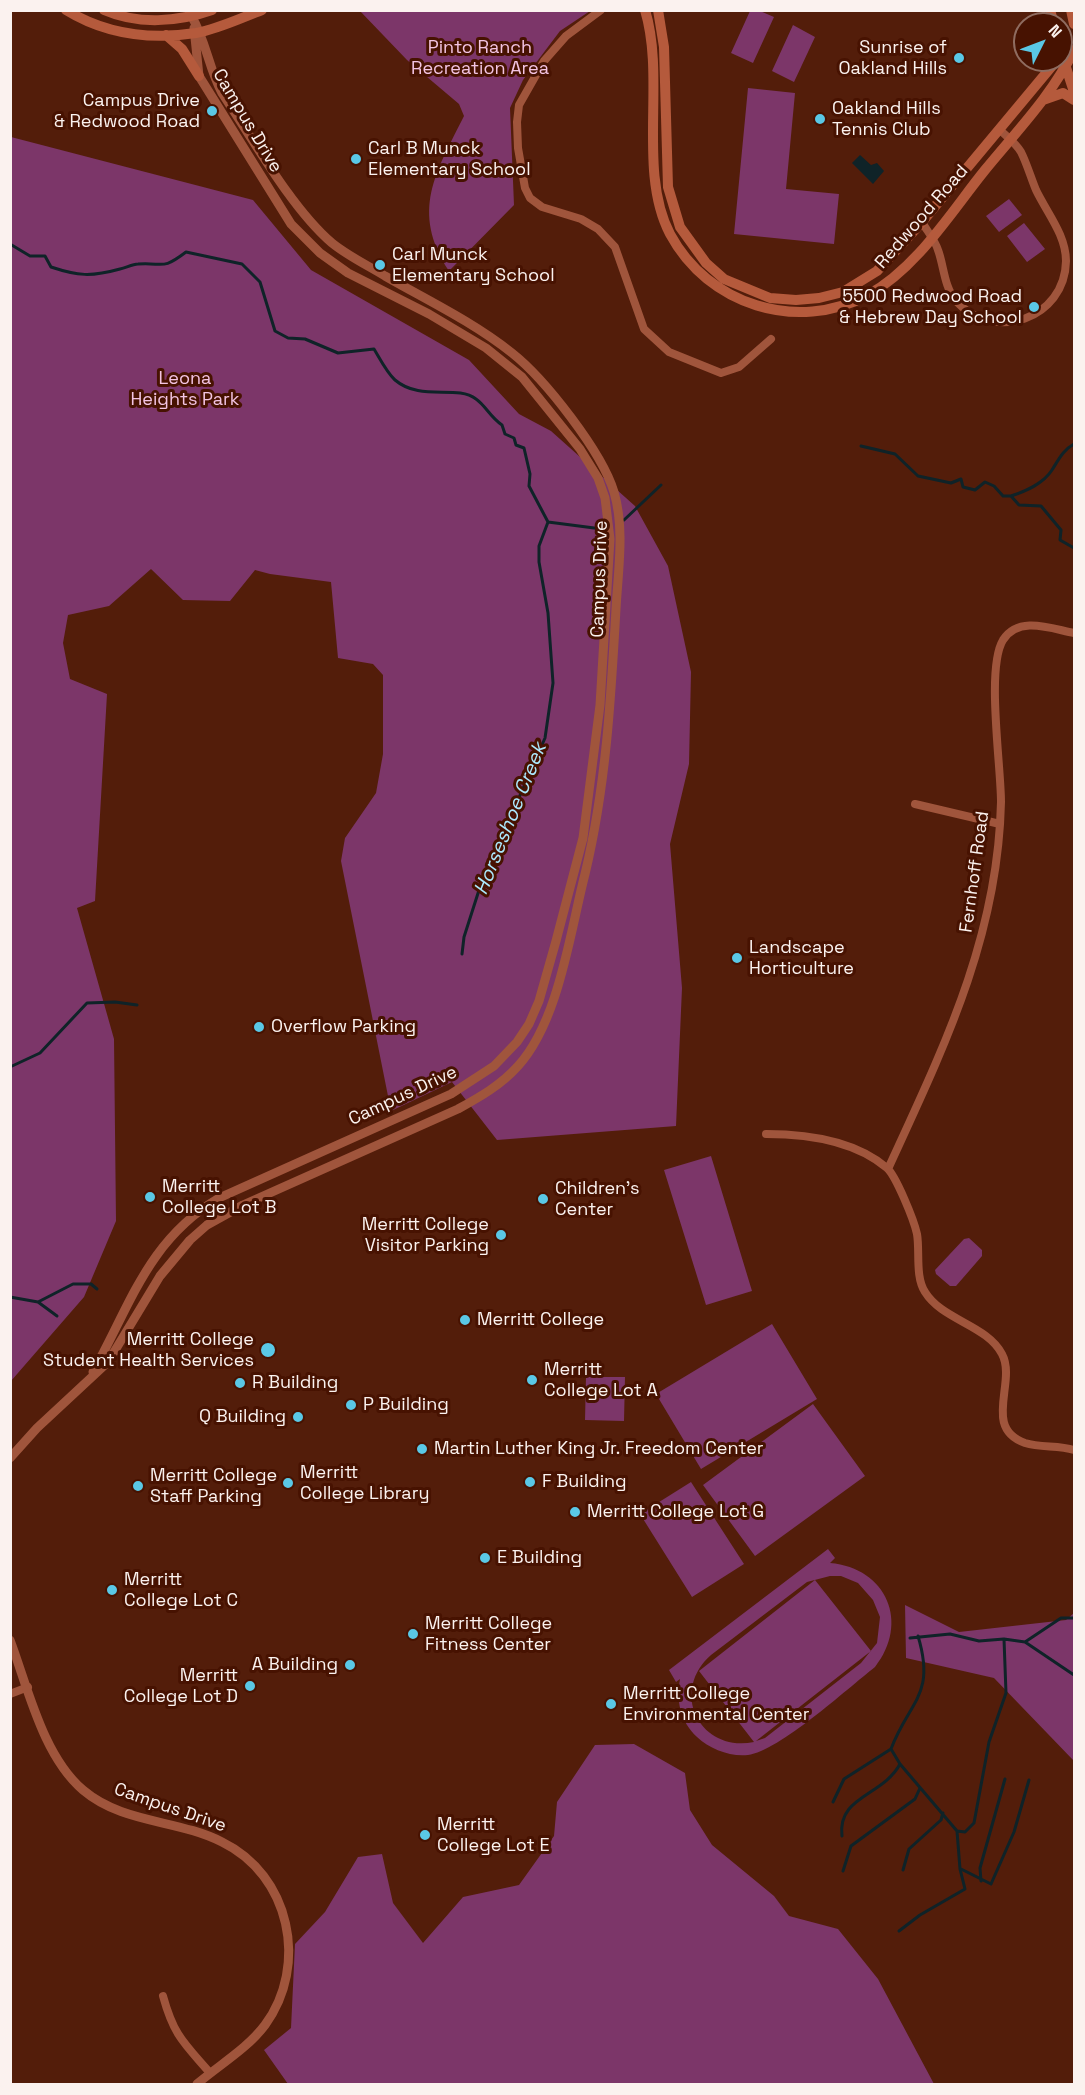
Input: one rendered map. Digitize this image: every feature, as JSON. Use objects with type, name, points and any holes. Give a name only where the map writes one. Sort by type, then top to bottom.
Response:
[{"type":"main road","points":[[66,10],[113,32],[166,35],[198,32],[262,10]]},
{"type":"main road","points":[[104,10],[133,18],[155,20],[212,10]]},
{"type":"main road","name":"Redwood Road","points":[[645,10],[652,46],[657,188],[661,210],[681,253],[718,289],[739,300],[768,309],[795,313],[821,311],[868,295],[887,282],[931,237],[1063,72]]},
{"type":"main road","name":"Redwood Road","points":[[658,10],[664,47],[668,187],[672,205],[691,246],[706,264],[724,279],[770,298],[796,300],[843,292],[877,271],[922,222],[1047,72]]},
{"type":"main road","points":[[1071,10],[1074,24]]},
{"type":"main road","points":[[166,35],[182,49],[199,76]]},
{"type":"main road","points":[[1067,72],[1074,92]]},
{"type":"main road","points":[[1040,102],[1063,93],[1074,100]]},
{"type":"street","points":[[601,10],[566,36],[551,52],[519,105],[516,122],[518,148],[525,188],[530,198],[542,207],[581,219],[598,229],[615,247],[644,329],[669,352],[721,373],[739,367],[771,339]]},
{"type":"street","name":"Campus Drive","points":[[89,1379],[141,1277],[168,1238],[196,1211],[219,1198],[451,1094],[494,1066],[517,1042],[539,1001],[583,838],[597,736],[619,518],[615,495],[599,456],[530,368],[491,338],[357,260],[318,230],[222,93],[191,14]]},
{"type":"street","name":"Campus Drive","points":[[10,1458],[37,1428],[108,1362],[160,1276],[176,1254],[207,1225],[243,1205],[458,1108],[488,1092],[529,1053],[543,1031],[552,1006],[587,865],[602,786],[613,580],[609,519],[598,478],[589,461],[522,377],[507,362],[429,314],[348,273],[304,238],[281,210],[199,76],[198,32]]},
{"type":"street","points":[[922,222],[938,248],[947,284],[954,299],[976,317],[1011,324],[1032,317],[1048,303],[1065,273],[1064,245],[1020,150],[999,129]]},
{"type":"street","name":"Fernhoff Road","points":[[888,1169],[966,991],[990,900],[1000,824],[996,668],[1001,646],[1008,634],[1025,625],[1074,633]]},
{"type":"street","points":[[915,804],[1000,824]]},
{"type":"street","points":[[766,1134],[794,1134],[825,1138],[858,1152],[888,1169],[917,1233],[924,1290],[932,1300],[992,1342],[1002,1354],[1007,1371],[1001,1410],[1008,1431],[1024,1443],[1074,1450]]},
{"type":"street","name":"Campus Drive","points":[[10,1640],[58,1762],[82,1789],[114,1810],[203,1833],[223,1842],[243,1854],[257,1867],[280,1905],[289,1945],[286,1984],[264,2027],[244,2047],[197,2085]]},
{"type":"street","points":[[10,1694],[28,1687]]},
{"type":"street","points":[[163,1996],[171,2024],[179,2038],[210,2073]]},
{"type":"green space","name":"Pinto Ranch Recreation Area","points":[[360,11],[590,11],[560,31],[523,80],[510,108],[514,205],[449,271],[437,249],[431,229],[429,210],[431,192],[444,155],[464,116],[459,104],[407,60]]},
{"type":"green space","points":[[750,11],[760,11],[774,17],[753,63],[731,53]]},
{"type":"green space","points":[[793,25],[815,37],[794,82],[772,71]]},
{"type":"green space","points":[[748,88],[795,93],[786,189],[839,194],[834,244],[734,234]]},
{"type":"green space","name":"Leona Heights Park","points":[[11,137],[253,200],[311,270],[469,360],[519,414],[551,431],[635,506],[668,566],[691,672],[689,764],[670,844],[682,988],[676,1126],[497,1140],[452,1082],[391,1111],[341,861],[345,838],[376,793],[383,754],[383,675],[373,664],[338,658],[331,582],[255,570],[230,601],[183,600],[151,569],[109,606],[68,615],[63,643],[70,679],[107,694],[95,901],[77,908],[114,1039],[116,1221],[84,1297],[11,1381]]},
{"type":"green space","points":[[1009,199],[1022,215],[999,232],[986,216]]},
{"type":"green space","points":[[1024,223],[1045,249],[1027,262],[1007,236]]},
{"type":"green space","points":[[711,1156],[752,1291],[706,1305],[664,1170]]},
{"type":"green space","points":[[969,1238],[982,1250],[982,1256],[956,1286],[950,1286],[936,1274],[935,1270],[964,1239]]},
{"type":"green space","points":[[772,1324],[817,1399],[701,1469],[656,1394]]},
{"type":"green space","points":[[586,1377],[625,1377],[624,1421],[585,1420]]},
{"type":"green space","points":[[813,1404],[865,1476],[755,1556],[703,1485]]},
{"type":"green space","points":[[691,1482],[744,1564],[692,1597],[640,1514]]},
{"type":"green space","points":[[828,1549],[835,1558],[830,1563],[850,1567],[866,1575],[879,1587],[887,1600],[891,1616],[891,1633],[885,1650],[875,1667],[794,1731],[761,1751],[748,1755],[727,1753],[697,1737],[683,1717],[679,1703],[680,1679],[676,1682],[669,1670]],"holes":[[[830,1576],[841,1576],[858,1583],[873,1600],[880,1617],[877,1643],[871,1651],[815,1580],[699,1671],[754,1742],[735,1743],[719,1738],[706,1729],[696,1716],[692,1702],[692,1686],[699,1670],[711,1655],[807,1582]],[[870,1652],[861,1663],[765,1738],[756,1741]]]},
{"type":"green space","points":[[905,1605],[959,1632],[1066,1620],[1074,1613],[1074,1761],[994,1678],[906,1658]]},
{"type":"green space","points":[[634,1744],[685,1773],[690,1810],[712,1845],[774,1896],[789,1916],[838,1929],[878,1979],[934,2084],[288,2084],[264,2050],[291,2028],[295,1944],[325,1912],[358,1857],[382,1854],[393,1903],[423,1943],[463,1897],[519,1885],[554,1836],[557,1802],[595,1745]]},
{"type":"water","points":[[860,155],[871,165],[877,163],[884,171],[873,184],[852,163]]},
{"type":"waterway","name":"Horseshoe Creek","points":[[10,244],[30,256],[45,256],[51,267],[85,274],[110,272],[136,264],[167,264],[186,252],[242,264],[260,282],[275,331],[288,338],[305,339],[338,353],[374,349],[392,377],[405,387],[427,392],[459,393],[476,399],[502,425],[505,434],[514,438],[516,445],[524,448],[530,474],[529,486],[548,522],[539,546],[539,562],[548,613],[553,683],[545,738],[480,887],[464,937],[462,954]]},
{"type":"waterway","points":[[1011,496],[1044,479],[1064,452],[1074,444]]},
{"type":"waterway","points":[[861,446],[895,454],[918,476],[951,483],[961,479],[963,487],[975,490],[985,482],[994,486],[1003,496],[1011,496],[1019,505],[1041,506],[1061,530],[1060,540],[1074,548]]},
{"type":"waterway","points":[[624,520],[661,485]]},
{"type":"waterway","points":[[548,522],[602,529]]},
{"type":"waterway","points":[[10,1067],[40,1053],[87,1003],[115,1002],[137,1005]]},
{"type":"waterway","points":[[38,1302],[73,1284],[91,1284],[97,1289]]},
{"type":"waterway","points":[[10,1297],[38,1302],[57,1316]]},
{"type":"waterway","points":[[1025,1642],[1061,1618],[1074,1618]]},
{"type":"waterway","name":"Horseshoe Creek","points":[[910,1638],[950,1634],[979,1641],[1004,1639],[1025,1642],[1074,1675]]},
{"type":"waterway","points":[[899,1931],[920,1915],[965,1889],[960,1869],[957,1831],[900,1764],[891,1749],[922,1685],[923,1656],[918,1636]]},
{"type":"waterway","points":[[957,1831],[965,1832],[974,1823],[989,1742],[1006,1693],[1004,1639]]},
{"type":"waterway","points":[[833,1802],[844,1779],[891,1749]]},
{"type":"waterway","points":[[842,1836],[842,1823],[847,1812],[892,1775],[900,1764]]},
{"type":"waterway","points":[[981,1881],[980,1868],[1005,1779]]},
{"type":"waterway","points":[[961,1869],[991,1884],[1014,1832],[1029,1780]]},
{"type":"waterway","points":[[843,1871],[851,1846],[915,1799],[920,1788]]},
{"type":"waterway","points":[[903,1870],[909,1849],[941,1820],[943,1813]]},
{"type":"place","name":"Sunrise of Oakland Hills","points":[[959,58]]},
{"type":"place","name":"Campus Drive & Redwood Road","points":[[212,111]]},
{"type":"place","name":"Oakland Hills Tennis Club","points":[[820,119]]},
{"type":"place","name":"Carl B Munck Elementary School","points":[[356,159]]},
{"type":"place","name":"Carl Munck Elementary School","points":[[380,265]]},
{"type":"place","name":"5500 Redwood Road & Hebrew Day School","points":[[1034,307]]},
{"type":"place","name":"Landscape Horticulture","points":[[737,958]]},
{"type":"place","name":"Overflow Parking","points":[[259,1027]]},
{"type":"place","name":"Merritt College Lot B","points":[[150,1197]]},
{"type":"place","name":"Children's Center","points":[[543,1199]]},
{"type":"place","name":"Merritt College Visitor Parking","points":[[501,1235]]},
{"type":"place","name":"Merritt College","points":[[465,1320]]},
{"type":"place","name":"Merritt College Student Health Services","points":[[268,1350]]},
{"type":"place","name":"Merritt College Lot A","points":[[532,1380]]},
{"type":"place","name":"R Building","points":[[240,1383]]},
{"type":"place","name":"P Building","points":[[351,1405]]},
{"type":"place","name":"Q Building","points":[[298,1417]]},
{"type":"place","name":"Martin Luther King Jr. Freedom Center","points":[[422,1449]]},
{"type":"place","name":"F Building","points":[[530,1482]]},
{"type":"place","name":"Merritt College Library","points":[[288,1483]]},
{"type":"place","name":"Merritt College Staff Parking","points":[[138,1486]]},
{"type":"place","name":"Merritt College Lot G","points":[[575,1512]]},
{"type":"place","name":"E Building","points":[[485,1558]]},
{"type":"place","name":"Merritt College Lot C","points":[[112,1590]]},
{"type":"place","name":"Merritt College Fitness Center","points":[[413,1634]]},
{"type":"place","name":"A Building","points":[[350,1665]]},
{"type":"place","name":"Merritt College Lot D","points":[[250,1686]]},
{"type":"place","name":"Merritt College Environmental Center","points":[[611,1704]]},
{"type":"place","name":"Merritt College Lot E","points":[[425,1835]]}]
